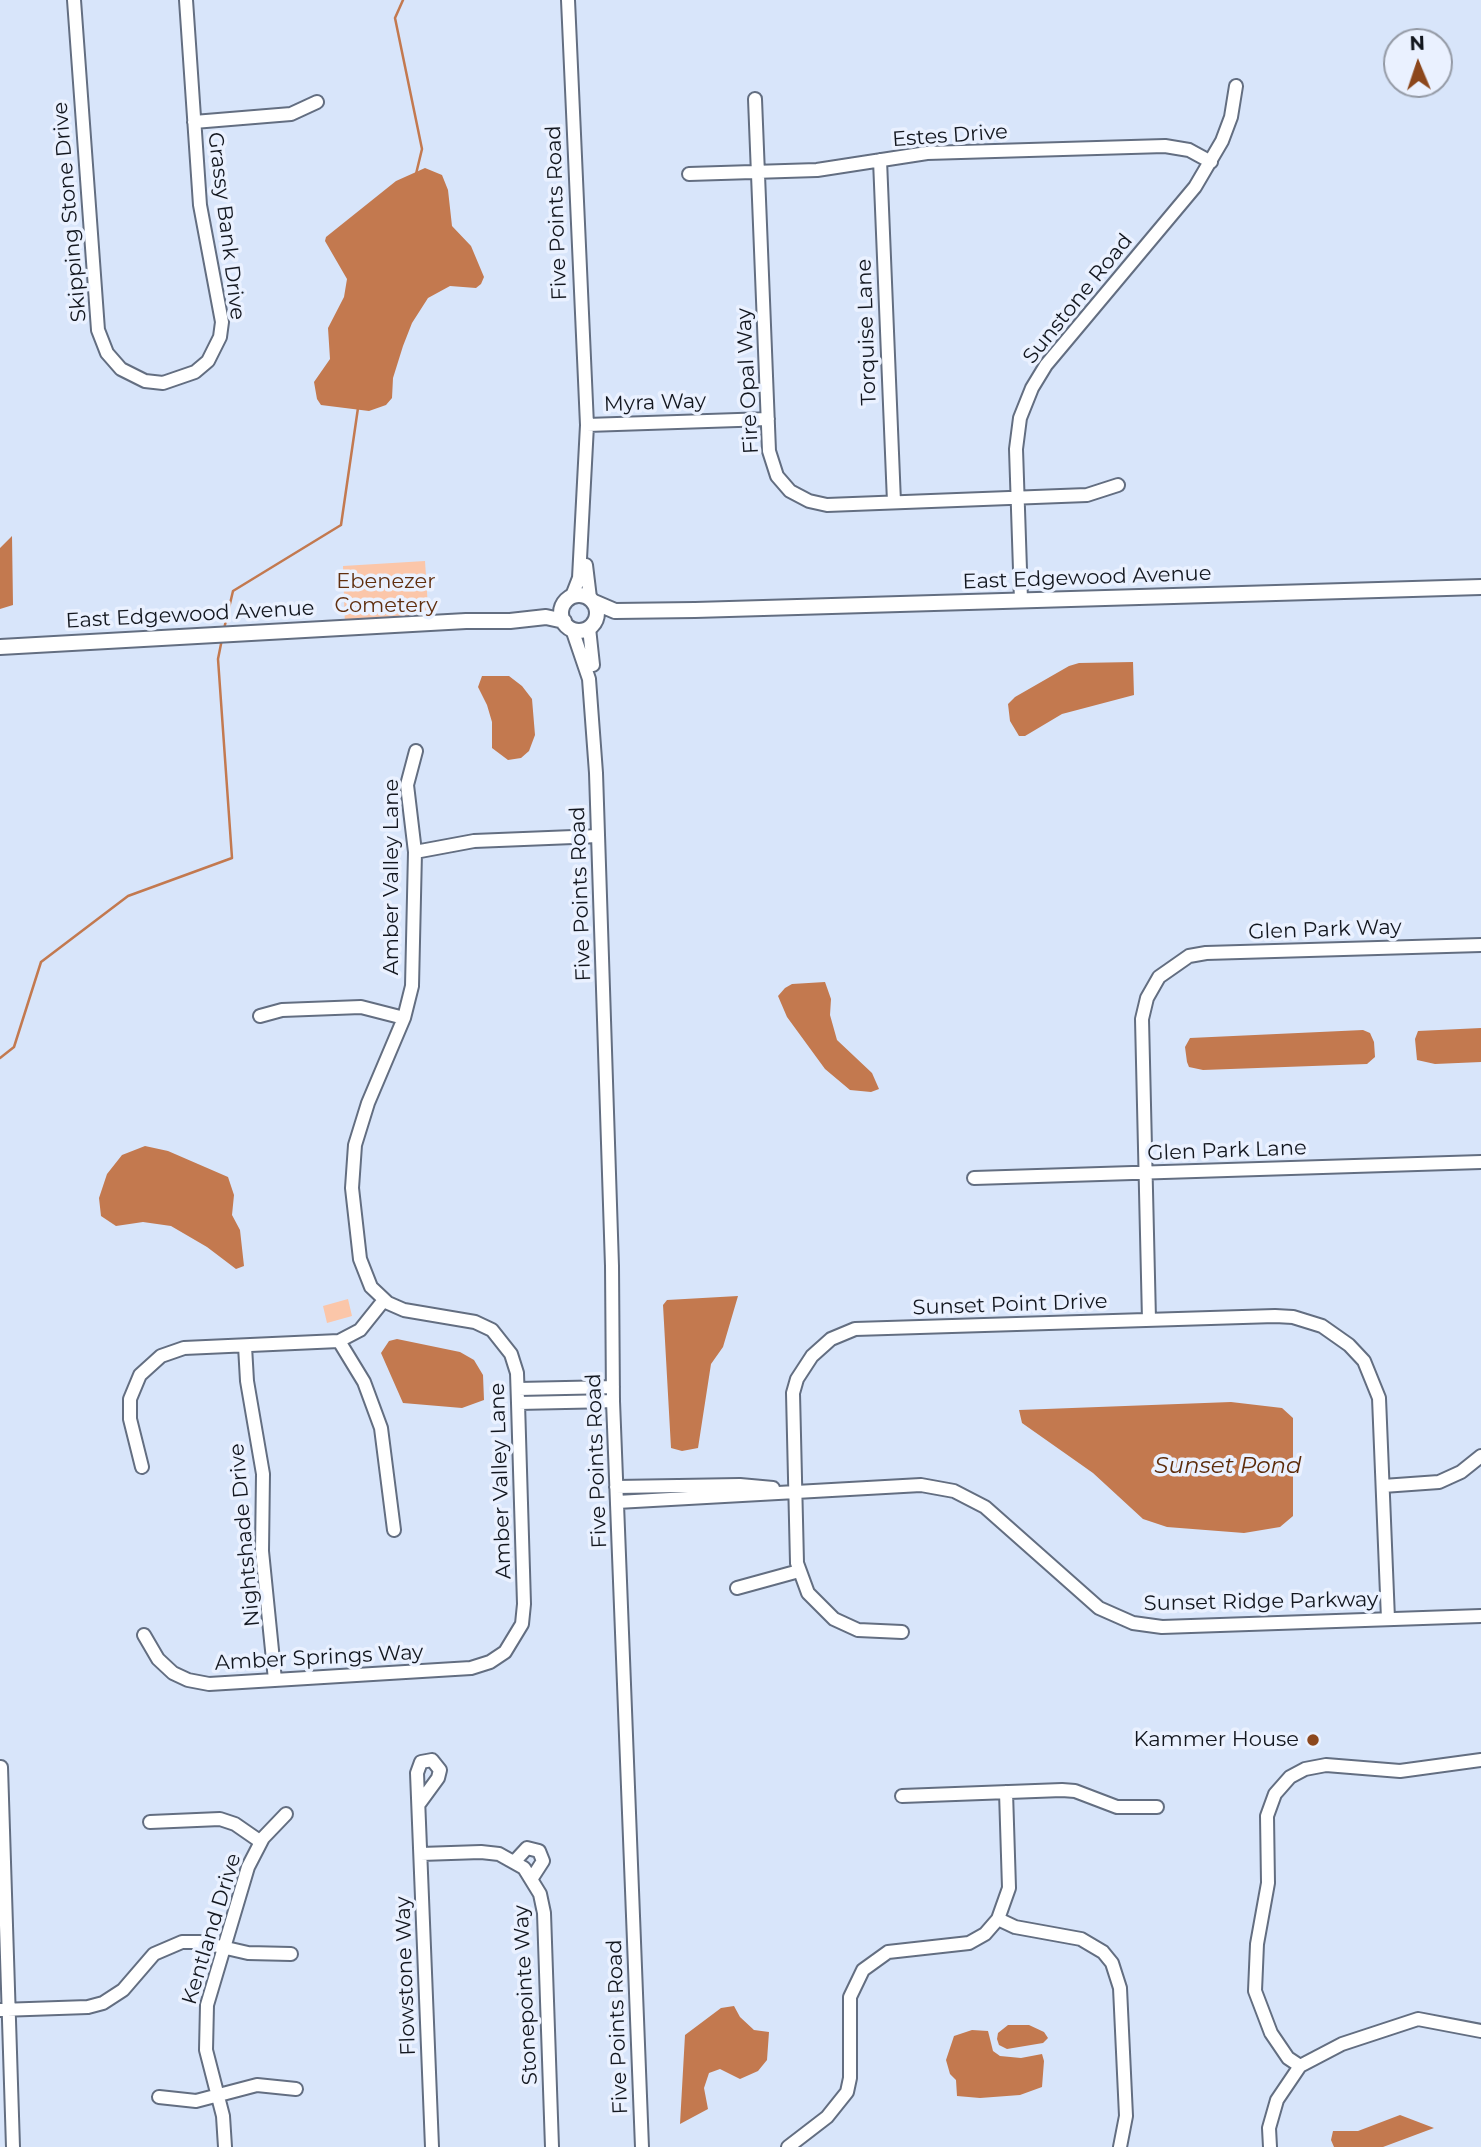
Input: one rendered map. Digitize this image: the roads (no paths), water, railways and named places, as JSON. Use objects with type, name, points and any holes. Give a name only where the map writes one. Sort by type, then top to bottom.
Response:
[{"type":"main road","name":"East Edgewood Avenue","points":[[466,621],[568,600],[592,600],[615,611],[695,610],[1481,587]]},
{"type":"main road","points":[[568,600],[568,625]]},
{"type":"main road","points":[[591,626],[597,613],[592,600]]},
{"type":"main road","name":"East Edgewood Avenue","points":[[0,647],[546,617],[568,625],[591,626],[695,610]]},
{"type":"street","name":"Skipping Stone Drive","points":[[74,0],[98,330],[107,353],[121,369],[145,380],[163,383]]},
{"type":"street","name":"Grassy Bank Drive","points":[[163,383],[195,372],[208,361],[220,337],[220,309],[200,205],[186,0]]},
{"type":"street","name":"Five Points Road","points":[[568,0],[587,425]]},
{"type":"street","name":"Sunstone Road","points":[[1021,600],[1016,449],[1020,418],[1032,388],[1046,365],[1195,187],[1211,162],[1231,117],[1236,86]]},
{"type":"street","name":"Fire Opal Way","points":[[755,99],[772,465],[790,491],[809,501],[827,505],[1087,495],[1118,485]]},
{"type":"street","points":[[194,122],[291,114],[317,102]]},
{"type":"street","name":"Estes Drive","points":[[689,174],[817,170],[927,153],[1165,146],[1189,150],[1211,162]]},
{"type":"street","name":"Torquise Lane","points":[[880,160],[894,502]]},
{"type":"street","name":"Myra Way","points":[[587,425],[768,419]]},
{"type":"street","points":[[587,425],[592,484],[585,554],[592,600]]},
{"type":"street","points":[[568,600],[579,578],[587,425]]},
{"type":"street","points":[[568,625],[589,679],[596,772]]},
{"type":"street","points":[[591,626],[600,708],[596,772]]},
{"type":"street","name":"Amber Valley Lane","points":[[416,751],[407,785],[415,852],[412,907],[413,975],[404,1018],[363,1117],[353,1166],[352,1196],[361,1266],[371,1287],[384,1300],[404,1310],[472,1321],[489,1328],[511,1354],[518,1396],[524,1608],[520,1631],[510,1646]]},
{"type":"street","name":"Five Points Road","points":[[596,772],[616,1487],[642,2147]]},
{"type":"street","points":[[415,852],[474,841],[598,836]]},
{"type":"street","name":"Glen Park Way","points":[[1146,1173],[1142,1019],[1147,998],[1159,976],[1172,965],[1206,953],[1481,944]]},
{"type":"street","points":[[260,1016],[282,1010],[361,1006],[404,1018]]},
{"type":"street","name":"Glen Park Lane","points":[[974,1178],[1481,1162]]},
{"type":"street","points":[[1146,1173],[1149,1320]]},
{"type":"street","points":[[142,1467],[130,1407],[134,1388],[147,1367],[161,1356],[179,1349],[339,1341],[360,1330],[384,1300]]},
{"type":"street","name":"Sunset Point Drive","points":[[799,1571],[792,1407],[797,1379],[812,1356],[844,1333],[868,1328],[1293,1317],[1353,1340],[1371,1373],[1379,1398],[1388,1619]]},
{"type":"street","points":[[339,1341],[364,1382],[381,1428],[394,1530]]},
{"type":"street","name":"Nightshade Drive","points":[[245,1346],[247,1381],[263,1474],[263,1558],[275,1680]]},
{"type":"street","points":[[518,1396],[613,1394]]},
{"type":"street","points":[[1384,1486],[1439,1482],[1461,1472],[1481,1456]]},
{"type":"street","name":"Sunset Ridge Parkway","points":[[616,1487],[740,1485],[794,1490]]},
{"type":"street","name":"Sunset Ridge Parkway","points":[[617,1502],[921,1485],[968,1496],[995,1513],[1099,1608],[1133,1623],[1162,1627],[1481,1616]]},
{"type":"street","points":[[737,1588],[799,1571],[816,1603],[840,1623],[872,1633],[902,1632]]},
{"type":"street","name":"Amber Springs Way","points":[[144,1635],[164,1665],[188,1680],[209,1684],[471,1668],[491,1662],[510,1646]]},
{"type":"street","points":[[1300,2066],[1288,2058],[1271,2034],[1254,1980],[1257,1944],[1268,1882],[1267,1816],[1282,1784],[1305,1769],[1326,1765],[1400,1771],[1481,1760]]},
{"type":"street","points":[[1,1767],[4,2010],[13,2147]]},
{"type":"street","points":[[902,1796],[1075,1791],[1117,1807],[1157,1807]]},
{"type":"street","points":[[788,2147],[827,2117],[847,2092],[850,2078],[849,1997],[863,1970],[888,1952],[970,1943],[985,1934],[998,1919],[1009,1888],[1006,1792]]},
{"type":"street","name":"Flowstone Way","points":[[419,1804],[432,2147]]},
{"type":"street","name":"Kentland Drive","points":[[225,2147],[218,2095],[206,2054],[205,2026],[209,1998],[246,1871],[261,1842],[286,1814]]},
{"type":"street","points":[[150,1822],[220,1819],[235,1824],[261,1842]]},
{"type":"street","points":[[421,1854],[481,1852],[515,1861],[527,1848],[538,1851],[543,1861],[532,1878]]},
{"type":"street","name":"Stonepointe Way","points":[[515,1861],[532,1878],[540,1894],[544,1913],[552,2147]]},
{"type":"street","points":[[998,1919],[1015,1927],[1081,1939],[1103,1952],[1112,1963],[1120,1988],[1122,2014],[1126,2116],[1120,2147]]},
{"type":"street","points":[[4,2010],[92,2007],[117,1995],[150,1958],[169,1946],[195,1941],[248,1953],[291,1954]]},
{"type":"street","points":[[1270,2147],[1269,2128],[1278,2100],[1300,2066],[1342,2044],[1418,2019],[1481,2031]]},
{"type":"street","points":[[159,2097],[196,2101],[257,2085],[296,2089]]},
{"type":"street","points":[[801,2137],[811,2147]]},
{"type":"water","points":[[425,168],[442,175],[448,190],[452,226],[471,246],[484,277],[481,284],[476,288],[450,286],[428,298],[412,323],[393,378],[392,398],[386,405],[369,411],[321,405],[314,382],[330,359],[328,328],[344,297],[347,279],[325,241],[326,237],[396,181]]},
{"type":"water","points":[[12,536],[13,605],[0,609],[0,548]]},
{"type":"water","points":[[1133,662],[1134,695],[1062,714],[1025,736],[1019,736],[1010,721],[1008,704],[1015,697],[1069,666],[1079,663]]},
{"type":"water","points":[[482,676],[509,676],[522,686],[532,699],[535,735],[529,751],[521,758],[508,760],[492,748],[492,722],[478,687]]},
{"type":"water","points":[[825,982],[831,999],[830,1015],[837,1040],[872,1073],[879,1089],[871,1092],[850,1090],[825,1069],[787,1017],[778,996],[785,988],[792,984]]},
{"type":"water","points":[[1481,1028],[1481,1062],[1435,1064],[1417,1060],[1415,1039],[1418,1031]]},
{"type":"water","points":[[1363,1030],[1370,1033],[1374,1042],[1375,1057],[1367,1064],[1203,1070],[1189,1067],[1187,1062],[1185,1047],[1190,1038]]},
{"type":"water","points":[[145,1146],[168,1151],[228,1177],[234,1195],[232,1215],[240,1230],[244,1266],[236,1269],[207,1247],[171,1226],[143,1222],[116,1226],[101,1216],[99,1198],[107,1174],[122,1155]]},
{"type":"water","points":[[738,1296],[723,1347],[711,1364],[698,1448],[682,1451],[671,1448],[663,1305],[667,1300]]},
{"type":"water","points":[[397,1339],[460,1352],[474,1360],[483,1375],[484,1400],[462,1408],[403,1403],[381,1353],[389,1341]]},
{"type":"water","name":"Sunset Pond","points":[[1231,1402],[1282,1408],[1293,1418],[1293,1516],[1280,1527],[1244,1533],[1167,1527],[1143,1519],[1093,1473],[1022,1423],[1019,1410]]},
{"type":"water","points":[[734,2006],[740,2017],[754,2030],[769,2032],[767,2060],[758,2071],[740,2079],[720,2069],[709,2073],[704,2088],[708,2109],[680,2124],[685,2035],[721,2008]]},
{"type":"water","points":[[1008,2025],[1029,2025],[1044,2032],[1048,2038],[1043,2043],[1007,2049],[999,2045],[997,2039],[998,2033]]},
{"type":"water","points":[[972,2030],[988,2031],[993,2051],[1000,2056],[1021,2058],[1042,2054],[1042,2087],[1020,2095],[980,2098],[957,2096],[956,2080],[950,2074],[946,2060],[954,2036]]},
{"type":"water","points":[[1400,2115],[1434,2128],[1383,2147],[1334,2147],[1331,2140],[1333,2131],[1358,2131]]},
{"type":"waterway","points":[[403,0],[395,18],[422,149],[416,174]]},
{"type":"waterway","points":[[224,629],[233,591],[341,525],[358,408]]},
{"type":"waterway","points":[[0,1058],[14,1047],[41,962],[128,896],[232,858],[218,659],[222,639]]},
{"type":"place","name":"Kammer House","points":[[1313,1740]]},
{"type":"park label","name":"Ebenezer Cometery","points":[[386,594]]}]
